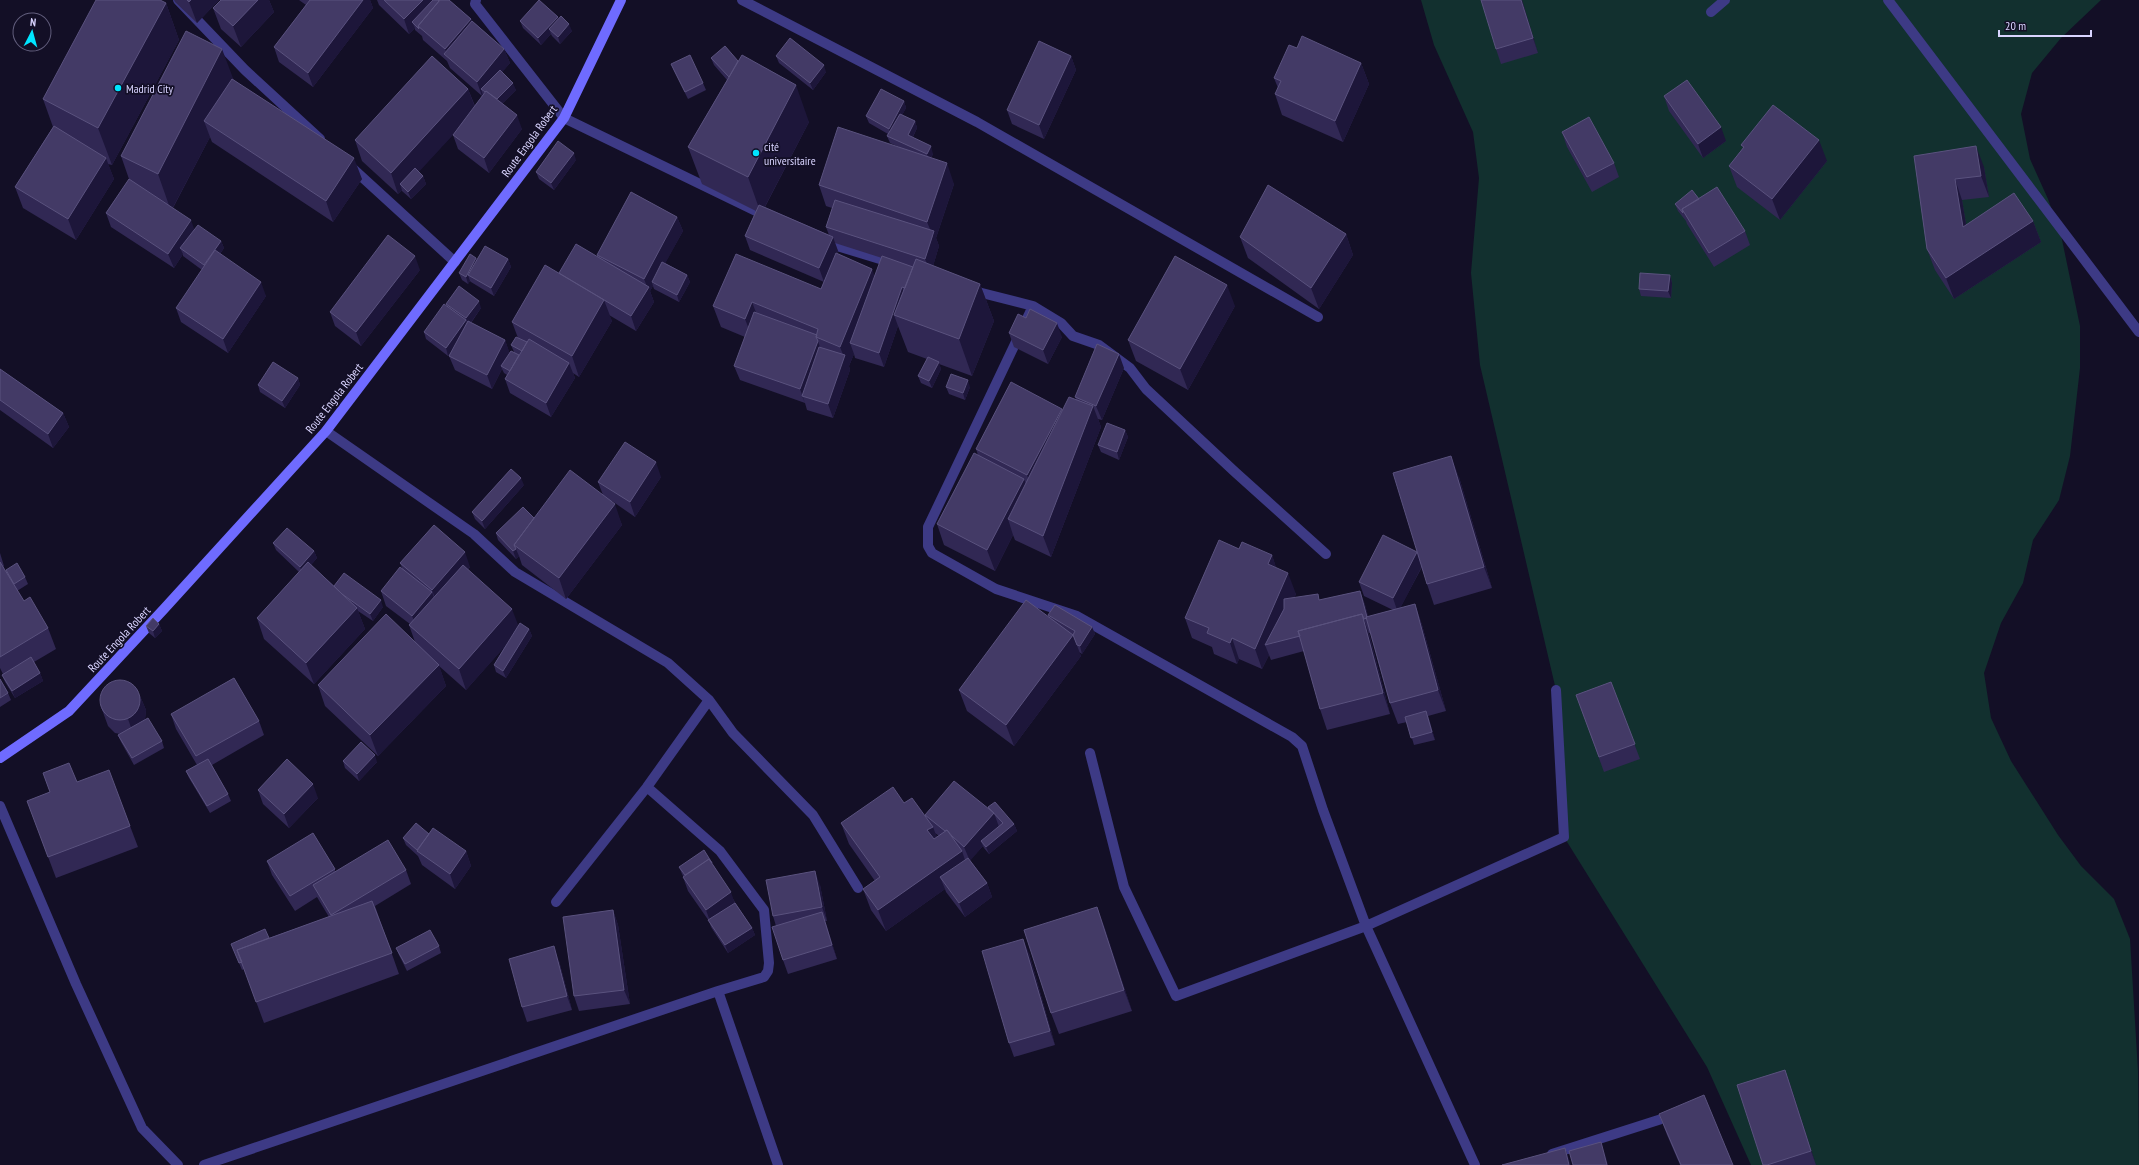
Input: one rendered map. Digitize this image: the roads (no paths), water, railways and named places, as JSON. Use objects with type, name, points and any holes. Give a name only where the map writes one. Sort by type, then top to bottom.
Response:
[{"type":"street","points":[[178,0],[245,70],[326,144]]},
{"type":"street","points":[[476,0],[475,4],[564,118],[774,220]]},
{"type":"street","name":"Route Engola Robert","points":[[0,758],[69,711],[164,610],[326,431],[564,118],[621,0]]},
{"type":"street","points":[[742,0],[976,122],[1318,318]]},
{"type":"street","points":[[1711,12],[1725,0]]},
{"type":"street","points":[[1888,0],[2139,332]]},
{"type":"street","points":[[344,160],[455,262]]},
{"type":"street","points":[[817,239],[905,268]]},
{"type":"street","points":[[962,288],[1033,306],[1061,323],[1073,336],[1099,345],[1130,368],[1146,389],[1326,554]]},
{"type":"street","points":[[1033,306],[928,527],[928,546],[932,552],[996,589],[1077,616],[1292,737],[1302,746],[1322,810],[1366,926],[1475,1165]]},
{"type":"street","points":[[326,431],[474,534],[514,572],[668,662],[709,700],[732,733],[813,815],[858,888]]},
{"type":"street","points":[[1090,753],[1124,887],[1176,996],[1366,926],[1564,837],[1556,690]]},
{"type":"street","points":[[556,902],[647,787],[709,700]]},
{"type":"street","points":[[204,1165],[718,991],[764,977],[768,971],[769,963],[764,910],[720,851],[647,787]]},
{"type":"street","points":[[0,806],[76,984],[142,1128],[178,1165]]},
{"type":"street","points":[[718,991],[778,1165]]},
{"type":"street","points":[[1540,1158],[1687,1110]]},
{"type":"place","name":"Madrid City","points":[[118,88]]},
{"type":"place","name":"cité universitaire","points":[[756,153]]}]
